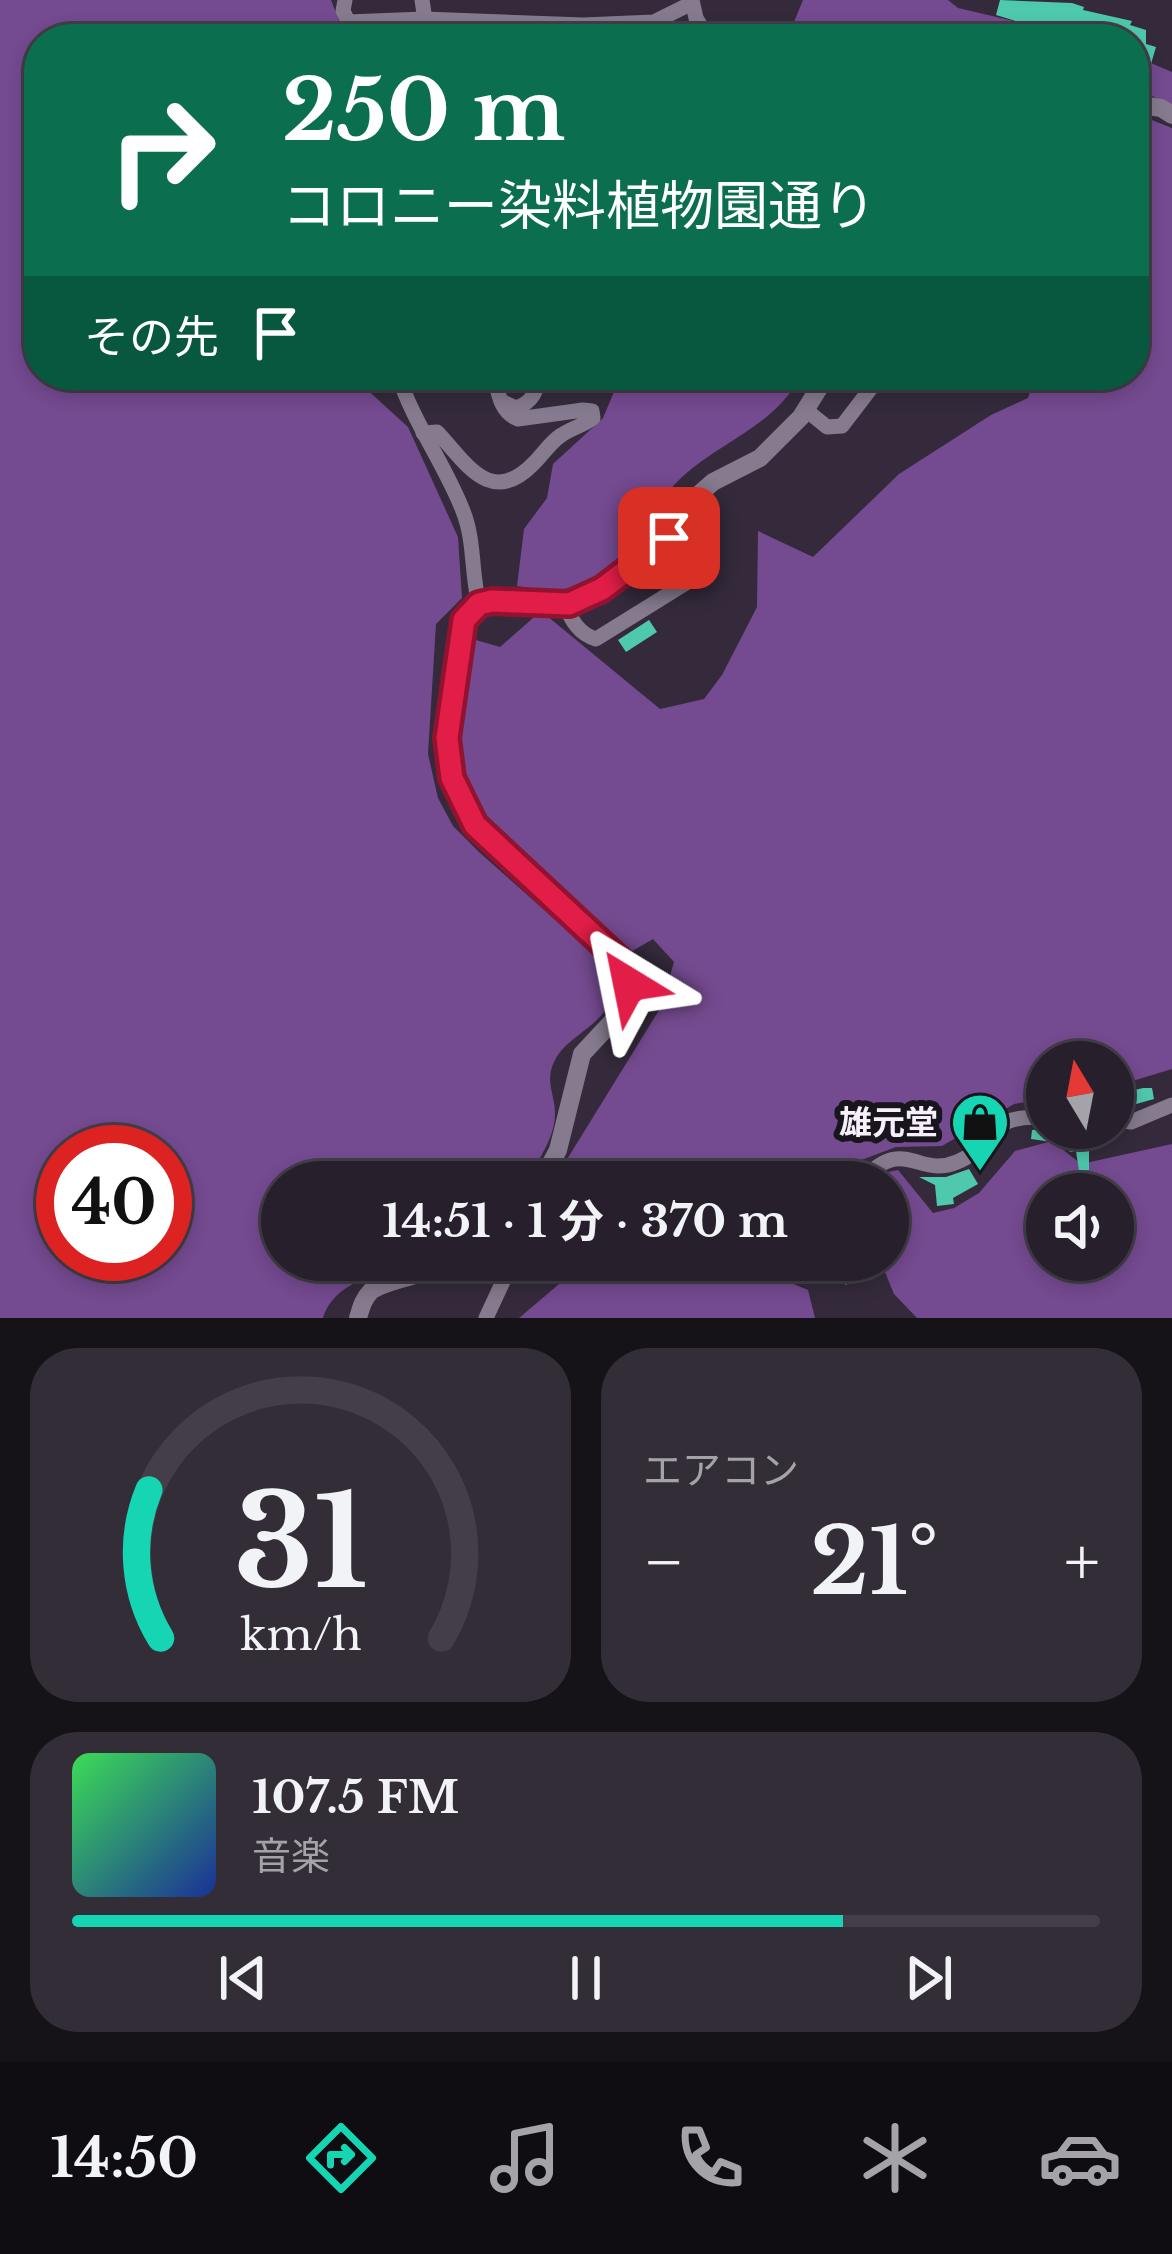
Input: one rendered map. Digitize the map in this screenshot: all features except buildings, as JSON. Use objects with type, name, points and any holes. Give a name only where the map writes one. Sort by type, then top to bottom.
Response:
[{"type":"street","points":[[345,0],[348,22],[424,19],[459,24]]},
{"type":"street","points":[[422,0],[425,24]]},
{"type":"street","points":[[662,24],[692,1]]},
{"type":"street","points":[[404,390],[470,529],[479,604]]},
{"type":"street","points":[[423,433],[437,432],[472,473],[488,481],[504,480],[532,466],[561,435],[592,418],[592,411],[583,410],[518,419],[506,411],[498,390]]},
{"type":"street","points":[[501,401],[523,405],[536,390]]},
{"type":"street","points":[[552,1161],[581,1054],[614,1024],[629,984],[622,962],[475,825],[452,778],[447,738],[464,620],[479,604],[565,604],[602,589],[669,538],[697,496],[713,482],[760,458],[806,410],[818,390]]},
{"type":"street","points":[[806,410],[827,427],[842,426],[869,390]]},
{"type":"street","points":[[565,604],[571,620],[587,637],[596,639],[712,567]]},
{"type":"street","points":[[1134,1121],[1172,1105]]},
{"type":"street","points":[[887,1161],[904,1157],[936,1168],[961,1161],[986,1134],[1006,1122],[1026,1118]]},
{"type":"street","points":[[358,1318],[364,1299],[375,1287],[400,1281]]},
{"type":"street","points":[[486,1318],[500,1281]]},
{"type":"shaded area","points":[[0,0],[331,0],[340,24],[24,24],[24,390],[367,390],[408,427],[458,537],[462,598],[436,624],[428,754],[438,798],[453,826],[597,957],[609,976],[610,999],[601,1016],[568,1044],[552,1067],[554,1123],[538,1161],[261,1161],[261,1281],[360,1281],[329,1305],[323,1318],[0,1318]]},
{"type":"shaded area","points":[[803,0],[948,0],[958,8],[1027,24],[793,24]]},
{"type":"shaded area","points":[[1149,62],[1172,72],[1172,107],[1149,94]]},
{"type":"shaded area","points":[[1149,119],[1172,128],[1172,1069],[1134,1081],[1134,1041],[1026,1041],[1026,1102],[1014,1104],[942,1146],[896,1147],[859,1161],[566,1161],[661,1007],[674,962],[653,939],[629,953],[607,940],[474,821],[456,785],[448,712],[469,638],[500,647],[541,611],[660,709],[704,699],[722,675],[757,607],[758,531],[813,557],[899,474],[991,415],[1028,398],[1030,390],[1149,390]]},
{"type":"shaded area","points":[[615,390],[792,390],[762,420],[682,477],[630,547],[605,572],[573,588],[517,586],[524,529],[547,498],[553,464],[603,418]]},
{"type":"shaded area","points":[[1172,1144],[1172,1318],[917,1318],[894,1294],[889,1281],[909,1281],[909,1184],[933,1213],[954,1208],[979,1193],[1015,1151],[1026,1148],[1062,1149],[1081,1164]]},
{"type":"shaded area","points":[[563,1281],[786,1281],[808,1290],[815,1318],[519,1318]]},
{"type":"place","name":"雄元堂","points":[[980,1173]]},
{"type":"route","points":[[629,984],[622,962],[475,825],[452,778],[447,738],[464,620],[479,604],[569,604],[602,589],[669,538]]}]
